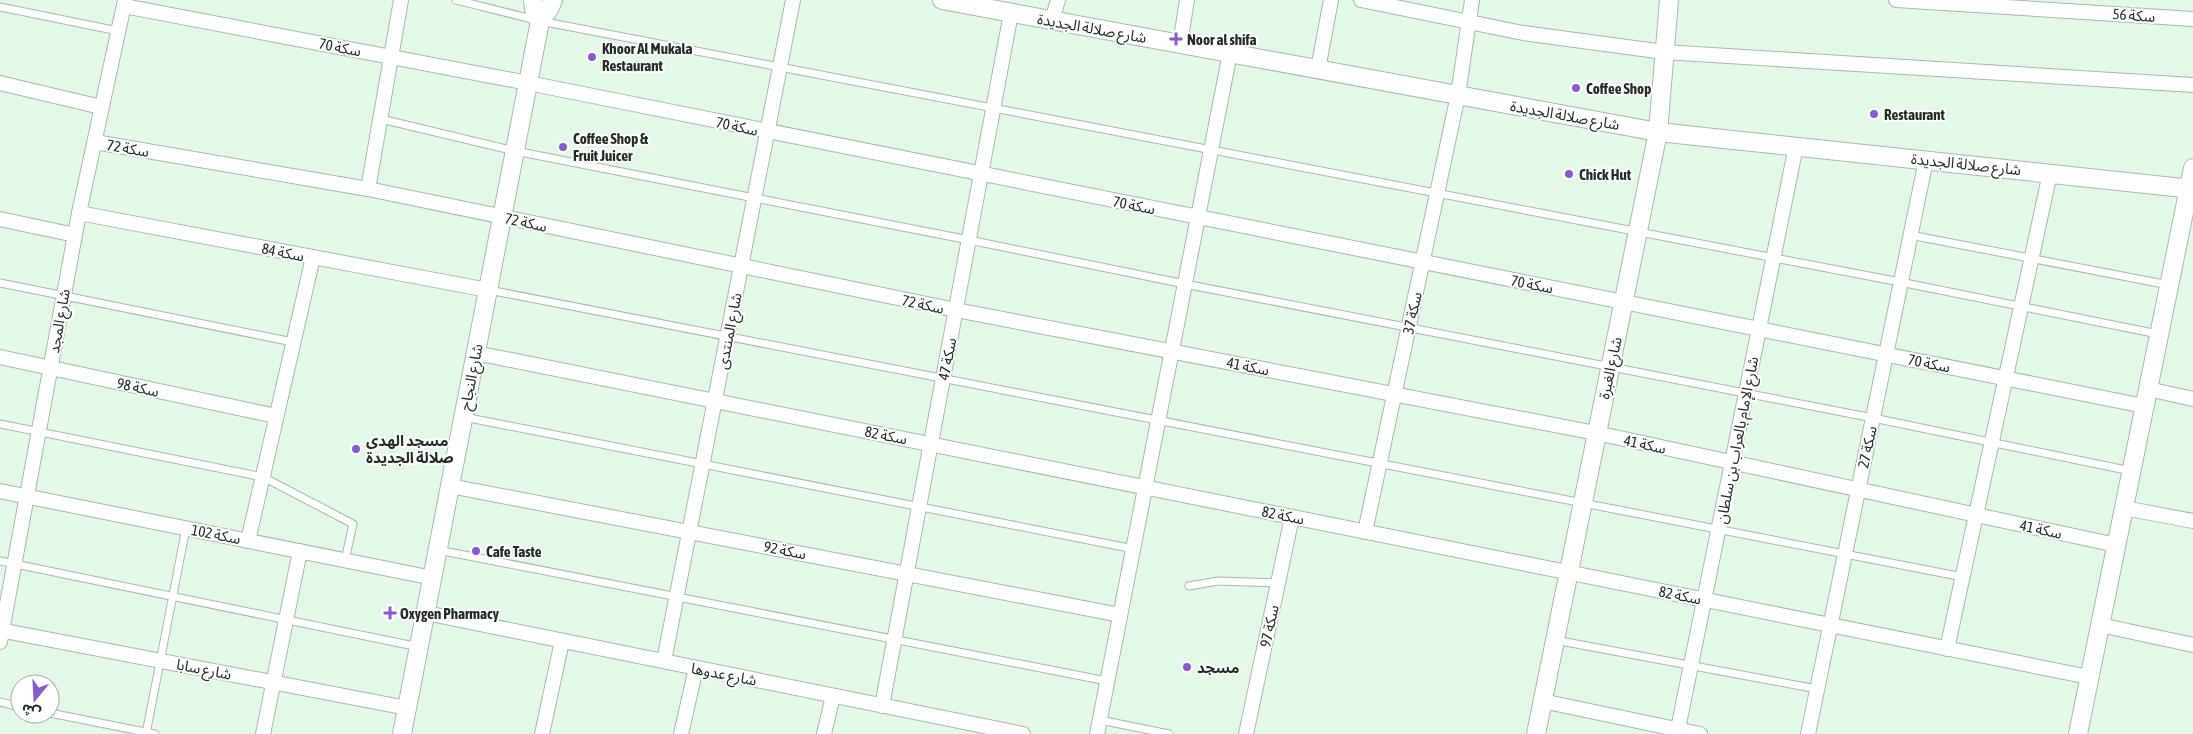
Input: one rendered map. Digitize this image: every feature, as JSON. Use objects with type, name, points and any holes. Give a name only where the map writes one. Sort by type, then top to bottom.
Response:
[{"type":"street","points":[[368,189],[401,0]]},
{"type":"street","name":"شارع النجاح","points":[[533,0],[534,8],[540,21]]},
{"type":"street","name":"شارع النجاح","points":[[406,733],[408,708],[419,648],[540,21],[553,0]]},
{"type":"street","name":"شارع المنتدى","points":[[664,661],[793,0]]},
{"type":"street","name":"شارع صلالة الجديدة","points":[[942,0],[1658,132],[2191,189]]},
{"type":"street","points":[[1052,20],[1058,0]]},
{"type":"street","points":[[1180,44],[1187,0]]},
{"type":"street","points":[[1318,69],[1331,0]]},
{"type":"street","points":[[1361,0],[1523,33],[1664,52],[2193,85]]},
{"type":"street","name":"سكة 37","points":[[1365,532],[1458,95],[1472,0]]},
{"type":"street","name":"شارع الغبرة","points":[[1536,734],[1658,132],[1669,0]]},
{"type":"street","name":"سكة 56","points":[[1896,0],[2063,5],[2193,19]]},
{"type":"street","name":"سكة 70","points":[[125,3],[1885,355],[2006,378],[2146,398],[2193,398]]},
{"type":"street","name":"شارع المجد","points":[[1,634],[79,212],[125,3]]},
{"type":"street","name":"سكة 47","points":[[882,706],[1011,13]]},
{"type":"street","points":[[1097,734],[1230,53]]},
{"type":"street","points":[[0,83],[101,107]]},
{"type":"street","name":"سكة 72","points":[[95,142],[368,189],[956,310]]},
{"type":"street","name":"شارع الإمام بالعراب بن سلطان","points":[[1677,732],[1796,146]]},
{"type":"street","name":"سكة 27","points":[[1808,734],[1926,160]]},
{"type":"street","points":[[2078,734],[2169,285],[2191,189],[2193,168]]},
{"type":"street","points":[[1948,648],[2050,173]]},
{"type":"street","name":"سكة 84","points":[[79,212],[488,290]]},
{"type":"street","points":[[0,219],[75,236]]},
{"type":"street","points":[[248,541],[313,257]]},
{"type":"street","name":"سكة 41","points":[[956,310],[1596,433],[2116,545]]},
{"type":"street","name":"سكة 82","points":[[476,353],[2089,677]]},
{"type":"street","name":"سكة 98","points":[[0,357],[276,416]]},
{"type":"street","name":"سكة 92","points":[[450,486],[1120,615]]},
{"type":"street","name":"سكة 102","points":[[0,491],[433,578]]},
{"type":"street","points":[[2124,508],[2193,521]]},
{"type":"street","name":"سكة 97","points":[[1246,734],[1292,517]]},
{"type":"street","points":[[262,734],[300,551]]},
{"type":"street","name":"شارع عدوها","points":[[426,613],[882,706],[963,728],[1023,734]]},
{"type":"street","points":[[2100,625],[2193,645]]},
{"type":"street","name":"شارع سابا","points":[[1,634],[160,660],[408,708]]},
{"type":"street","points":[[542,734],[562,641]]},
{"type":"street","points":[[681,734],[696,668]]},
{"type":"street","points":[[824,734],[833,696]]},
{"type":"street","points":[[1542,701],[1677,732],[1700,734]]},
{"type":"lane","points":[[456,0],[540,21],[1900,282],[2159,334]]},
{"type":"lane","points":[[0,6],[118,31]]},
{"type":"lane","points":[[380,118],[515,151],[1610,368],[1872,418],[2131,472]]},
{"type":"lane","points":[[1910,236],[2032,257],[2169,285]]},
{"type":"lane","points":[[0,283],[294,342]]},
{"type":"lane","points":[[488,290],[1963,577]]},
{"type":"lane","points":[[464,417],[1134,549]]},
{"type":"lane","points":[[0,424],[263,477],[353,524],[345,560]]},
{"type":"lane","points":[[146,733],[186,528]]},
{"type":"lane","points":[[438,550],[1107,681]]},
{"type":"lane","points":[[0,562],[419,648]]},
{"type":"lane","points":[[1189,586],[1218,581],[1278,583]]},
{"type":"lane","points":[[1555,640],[1817,689]]},
{"type":"lane","points":[[60,715],[155,734]]},
{"type":"lane","points":[[1100,720],[1169,734]]},
{"type":"place","name":"Noor al shifa","points":[[1176,39]]},
{"type":"place","name":"Khoor Al Mukala Restaurant","points":[[592,57]]},
{"type":"place","name":"Coffee Shop","points":[[1576,88]]},
{"type":"place","name":"Restaurant","points":[[1874,114]]},
{"type":"place","name":"Coffee Shop & Fruit Juicer","points":[[563,147]]},
{"type":"place","name":"Chick Hut","points":[[1569,174]]},
{"type":"place","name":"مسجد الهدى صلالة الجديدة","points":[[356,449]]},
{"type":"place","name":"Cafe Taste","points":[[476,551]]},
{"type":"place","name":"Oxygen Pharmacy","points":[[390,613]]},
{"type":"place","name":"مسجد","points":[[1187,667]]}]
